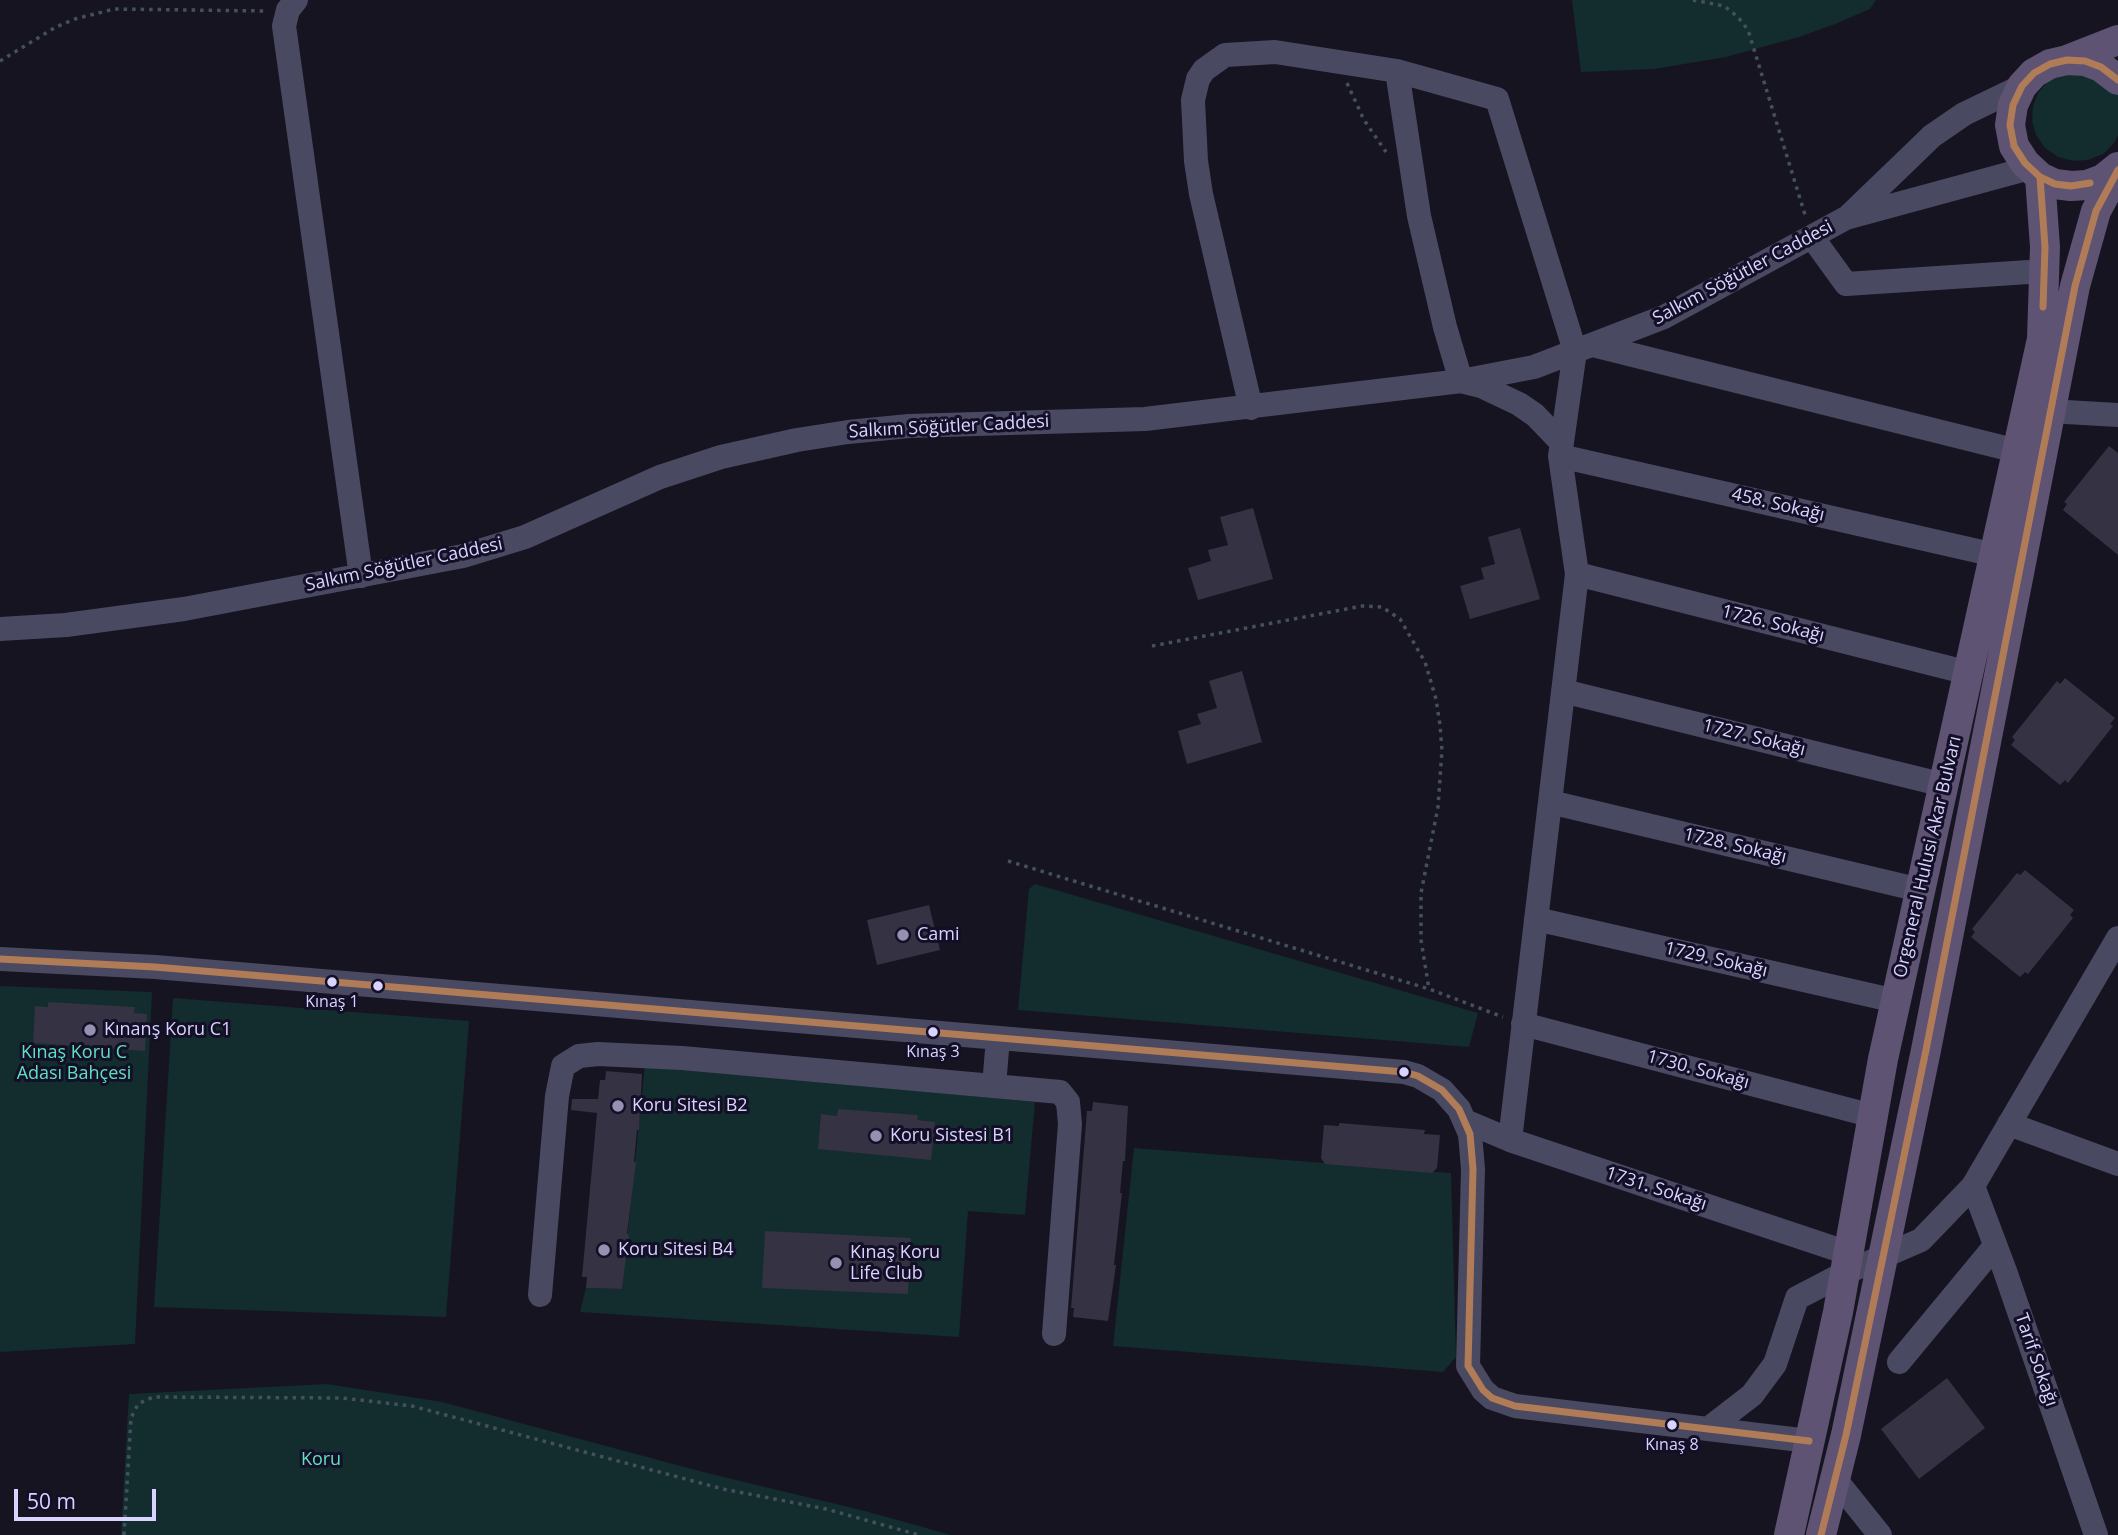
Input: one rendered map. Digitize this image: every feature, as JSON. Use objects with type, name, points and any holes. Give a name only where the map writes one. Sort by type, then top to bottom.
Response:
[{"type":"main road","points":[[2118,40],[2050,64],[2034,73],[2022,86],[2013,105],[2010,125],[2014,146],[2035,173],[2055,184],[2087,185],[2103,179],[2118,168]]},
{"type":"main road","points":[[2067,60],[2085,61],[2101,67],[2118,79]]},
{"type":"main road","name":"Orgeneral Hulusi Akar Bulvarı","points":[[1821,1535],[1883,1258],[1926,1049],[2075,286],[2110,197],[2118,168]]},
{"type":"main road","name":"Orgeneral Hulusi Akar Bulvarı","points":[[1789,1535],[1847,1263],[1896,1001],[2042,339],[2045,247],[2035,173]]},
{"type":"street","points":[[292,5],[284,26],[360,576]]},
{"type":"street","points":[[1251,408],[1201,194],[1193,128],[1194,89],[1204,70],[1225,55],[1275,52],[1397,71],[1497,99],[1584,348],[1561,450],[1577,574],[1510,1140]]},
{"type":"street","points":[[1397,71],[1419,216],[1445,327],[1461,381],[1481,386],[1519,404],[1535,415],[1561,450]]},
{"type":"street","name":"Salkım Söğütler Caddesi","points":[[0,629],[66,625],[184,609],[360,576],[494,547],[555,525],[589,507],[660,477],[722,457],[797,440],[909,426],[1145,419],[1461,381],[1534,367],[1664,317],[1846,218],[1932,136],[1964,114],[2022,86]]},
{"type":"street","name":"Salkım Söğütler Caddesi","points":[[1846,218],[2035,173]]},
{"type":"street","points":[[1812,237],[1846,284],[2044,271]]},
{"type":"street","points":[[1584,348],[2018,451]]},
{"type":"street","points":[[2049,411],[2118,415]]},
{"type":"street","name":"458. Sokağı","points":[[1561,450],[1995,555]]},
{"type":"street","name":"1726. Sokağı","points":[[1577,574],[1969,673]]},
{"type":"street","name":"1727. Sokağı","points":[[1563,691],[1944,785]]},
{"type":"street","name":"1728. Sokağı","points":[[1550,803],[1920,890]]},
{"type":"street","name":"1729. Sokağı","points":[[1536,919],[1896,1001]]},
{"type":"street","points":[[1708,1429],[1752,1395],[1775,1364],[1797,1298],[1847,1263],[1883,1258],[1921,1240],[1973,1186],[2118,938]]},
{"type":"street","points":[[0,959],[156,967],[1404,1072],[1424,1079],[1442,1090],[1465,1121],[1474,1169],[1468,1366],[1476,1383],[1492,1398],[1515,1406],[1809,1441]]},
{"type":"street","name":"1730. Sokağı","points":[[1523,1024],[1873,1116]]},
{"type":"street","points":[[994,1086],[998,1038]]},
{"type":"street","points":[[540,1295],[557,1096],[564,1066],[579,1056],[598,1054],[682,1058],[1060,1092],[1068,1102],[1070,1124],[1054,1334]]},
{"type":"street","name":"1731. Sokağı","points":[[1465,1121],[1510,1140],[1847,1263]]},
{"type":"street","points":[[2009,1124],[2118,1164]]},
{"type":"street","name":"Tarif Sokağı","points":[[1973,1186],[2096,1535]]},
{"type":"street","points":[[1899,1362],[1995,1246]]},
{"type":"street","points":[[1835,1479],[1880,1535]]},
{"type":"path","points":[[1693,0],[1724,6],[1738,16],[1748,30],[1812,237]]},
{"type":"path","points":[[0,61],[56,27],[114,9],[239,12],[292,5]]},
{"type":"path","points":[[1339,62],[1359,110],[1387,153]]},
{"type":"path","points":[[1152,646],[1362,606],[1382,607],[1400,619],[1425,662],[1432,680],[1440,724],[1442,750],[1439,797],[1421,893],[1421,940],[1429,989]]},
{"type":"path","points":[[1008,861],[1429,989],[1523,1024]]},
{"type":"path","points":[[124,1535],[131,1418],[138,1404],[153,1397],[341,1398],[412,1406],[723,1489],[826,1510],[919,1535]]},
{"type":"green space","points":[[1572,0],[1876,0],[1870,9],[1835,24],[1726,57],[1654,69],[1581,72]]},
{"type":"green space","points":[[2073,70],[2112,86],[2118,95],[2118,135],[2103,154],[2088,160],[2073,161],[2058,157],[2045,148],[2036,135],[2032,121],[2033,106],[2038,93],[2047,82]]},
{"type":"green space","points":[[1035,884],[1478,1013],[1469,1047],[1018,1010],[1029,889]]},
{"type":"green space","name":"Kınaş Koru C Adası Bahçesi","points":[[0,986],[152,992],[135,1344],[0,1352]]},
{"type":"green space","points":[[173,998],[469,1021],[446,1317],[154,1307]]},
{"type":"green space","points":[[645,1064],[1035,1102],[1025,1215],[968,1211],[959,1337],[580,1312],[586,1288],[622,1289]]},
{"type":"green space","points":[[1134,1148],[1451,1173],[1456,1357],[1443,1372],[1113,1346]]},
{"type":"green space","name":"Koru","points":[[327,1384],[442,1402],[951,1535],[121,1535],[129,1394]]},
{"type":"building","points":[[2109,446],[2118,453],[2118,555],[2063,510],[2067,504],[2064,502]]},
{"type":"building","points":[[1253,508],[1273,579],[1198,600],[1188,568],[1211,561],[1208,550],[1228,545],[1220,517]]},
{"type":"building","points":[[1520,528],[1540,599],[1470,619],[1460,586],[1484,579],[1481,568],[1495,564],[1488,537]]},
{"type":"building","points":[[1242,671],[1262,742],[1187,764],[1178,731],[1201,724],[1197,714],[1217,708],[1209,681]]},
{"type":"building","points":[[2065,678],[2115,718],[2110,724],[2113,726],[2068,783],[2065,780],[2060,785],[2011,745],[2015,740],[2012,737],[2057,681],[2060,684]]},
{"type":"building","points":[[2025,870],[2074,910],[2070,915],[2073,918],[2028,974],[2025,972],[2020,977],[1971,937],[1975,932],[1972,929],[2017,873],[2020,875]]},
{"type":"building","name":"Cami","points":[[929,905],[940,950],[877,965],[867,920]]},
{"type":"building","name":"Kınanş Koru C1","points":[[48,1002],[135,1007],[134,1013],[147,1014],[145,1051],[33,1043],[35,1006],[48,1007]]},
{"type":"building","points":[[606,1071],[642,1074],[639,1130],[622,1289],[586,1288],[587,1277],[582,1277],[597,1113],[571,1110],[572,1099],[598,1099],[600,1080],[605,1080]]},
{"type":"building","points":[[1093,1102],[1128,1106],[1116,1265],[1108,1321],[1073,1317],[1074,1308],[1071,1308],[1087,1111],[1092,1111]]},
{"type":"building","name":"Koru Sistesi B1","points":[[838,1109],[918,1115],[917,1120],[935,1122],[931,1160],[818,1149],[821,1114],[837,1116]]},
{"type":"building","points":[[1339,1123],[1425,1130],[1424,1134],[1440,1135],[1437,1168],[1432,1173],[1325,1164],[1321,1158],[1324,1125],[1339,1126]]},
{"type":"building","name":"Kınaş Koru Life Club","points":[[765,1231],[911,1238],[908,1294],[762,1288]]},
{"type":"building","points":[[1947,1378],[1985,1428],[1919,1479],[1881,1429]]},
{"type":"transit line","points":[[2090,183],[2071,186],[2055,184],[2040,177],[2025,163],[2014,146],[2010,125],[2013,105],[2022,86],[2034,73],[2050,64],[2067,60],[2085,61],[2101,67],[2118,80]]},
{"type":"transit line","points":[[1821,1535],[1846,1435],[1926,1050],[2075,286],[2096,211],[2118,170]]},
{"type":"transit line","points":[[2040,177],[2045,247],[2043,307]]},
{"type":"transit line","points":[[0,959],[155,967],[1404,1072],[1418,1076],[1442,1090],[1459,1109],[1470,1134],[1473,1169],[1468,1366],[1483,1390],[1492,1398],[1515,1406],[1809,1441]]},
{"type":"place","name":"Cami","points":[[903,935]]},
{"type":"place","name":"Kınaş 1","points":[[332,982]]},
{"type":"place","name":"Kınanş Koru C1","points":[[90,1030]]},
{"type":"place","name":"Kınaş 3","points":[[933,1032]]},
{"type":"place","name":"Koru Sitesi B2","points":[[618,1106]]},
{"type":"place","name":"Koru Sistesi B1","points":[[876,1136]]},
{"type":"place","name":"Koru Sitesi B4","points":[[604,1250]]},
{"type":"place","name":"Kınaş Koru Life Club","points":[[836,1263]]},
{"type":"place","name":"Kınaş 8","points":[[1672,1425]]}]
